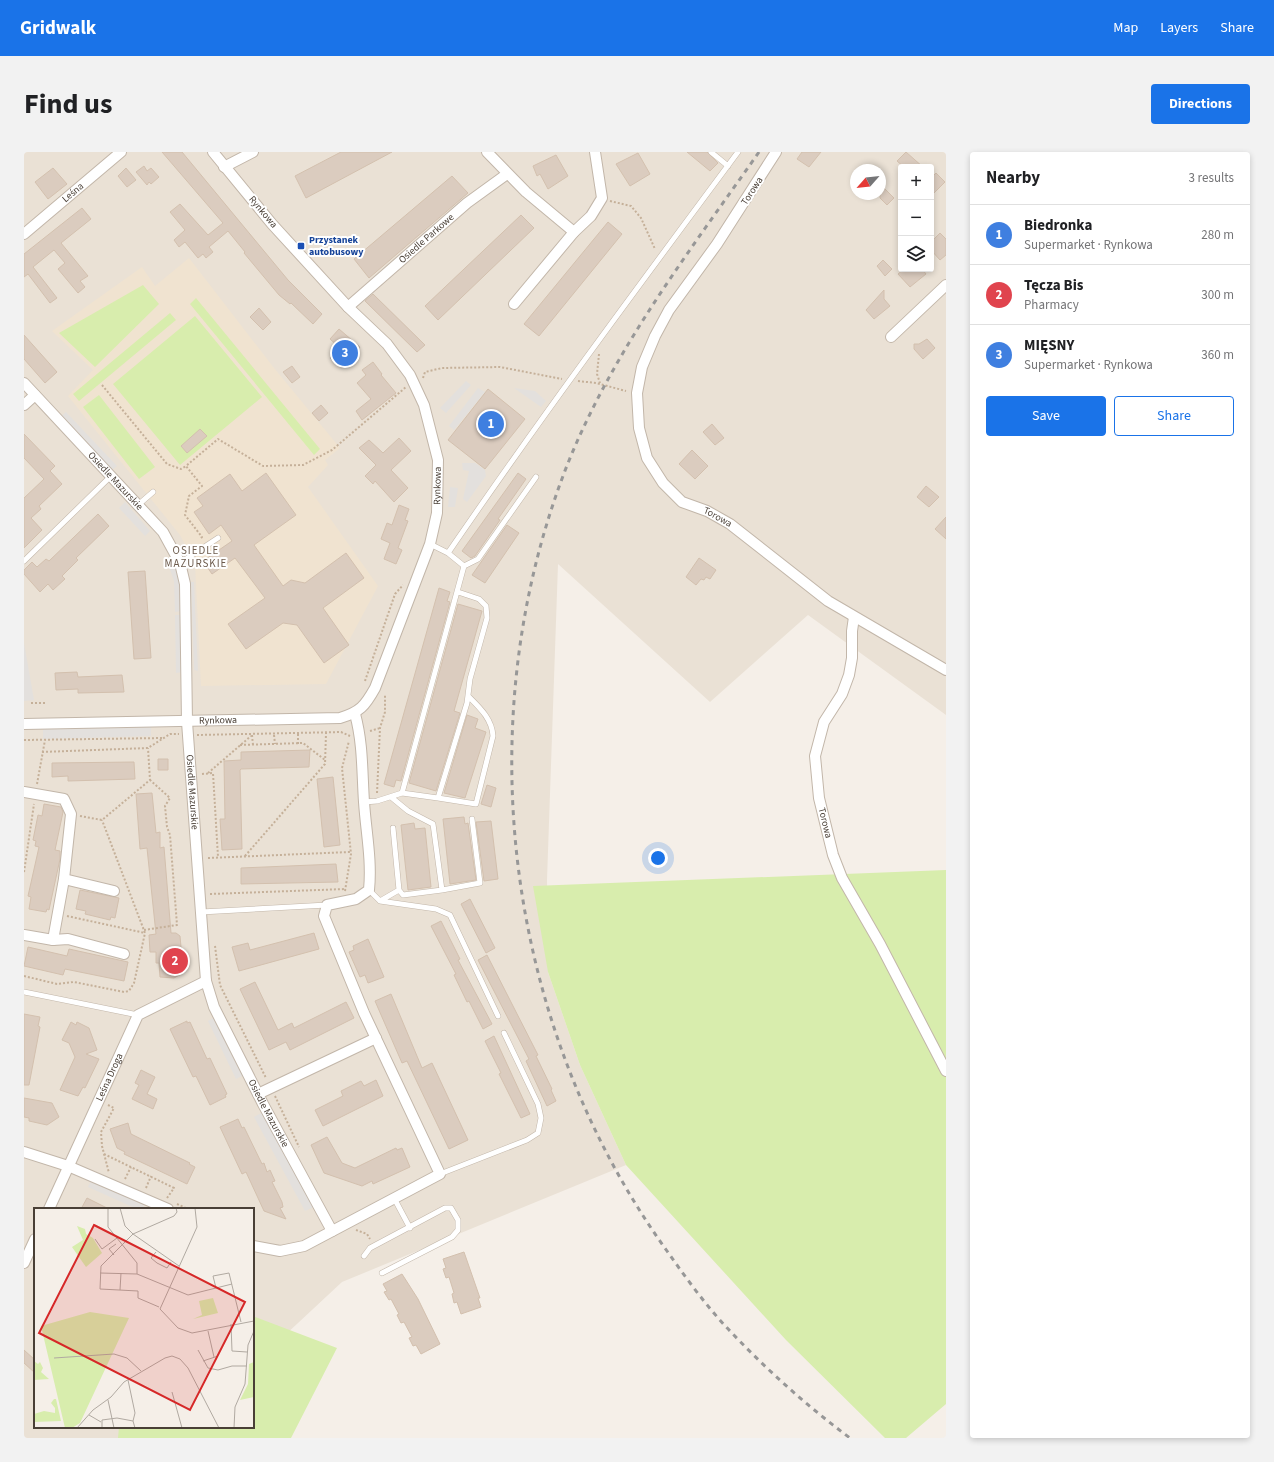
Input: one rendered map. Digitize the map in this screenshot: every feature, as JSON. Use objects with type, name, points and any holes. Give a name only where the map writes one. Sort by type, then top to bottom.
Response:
[{"type":"street","name":"Leśna","points":[[24,234],[121,152]]},
{"type":"street","name":"Rynkowa","points":[[24,724],[340,718],[355,714],[366,704],[375,688],[430,544],[437,513],[438,460],[424,405],[410,375],[387,344],[348,307],[272,224],[213,152]]},
{"type":"street","points":[[224,167],[253,152]]},
{"type":"street","points":[[487,152],[507,174],[574,232]]},
{"type":"street","points":[[514,304],[574,232],[591,216],[602,198],[595,152]]},
{"type":"street","name":"Torowa","points":[[776,152],[717,244],[669,310],[655,336],[642,367],[637,393],[639,428],[647,458],[663,484],[682,502],[707,511],[730,524],[828,601],[854,618],[852,631],[852,658],[849,675],[842,694],[824,722],[815,756],[822,812],[833,855],[842,878],[880,944],[946,1071]]},
{"type":"street","name":"Osiedle Parkowe","points":[[348,307],[467,203],[507,174]]},
{"type":"street","points":[[891,337],[946,285]]},
{"type":"street","name":"Osiedle Mazurskie","points":[[24,383],[164,532],[180,563],[185,584],[187,614],[188,735],[206,981],[214,1007],[258,1094],[332,1231]]},
{"type":"street","points":[[24,405],[35,395]]},
{"type":"street","points":[[854,618],[946,670]]},
{"type":"street","points":[[254,1246],[280,1251],[304,1246],[440,1174],[376,1038],[324,916],[327,905],[344,903],[356,899],[369,890],[370,847],[364,802],[361,734],[355,714]]},
{"type":"street","points":[[24,792],[64,799],[70,814],[64,880],[53,940]]},
{"type":"street","points":[[64,880],[114,891]]},
{"type":"street","points":[[24,935],[53,940],[68,939],[124,954]]},
{"type":"street","points":[[138,1015],[206,981]]},
{"type":"street","name":"Leśna Droga","points":[[49,1208],[138,1015]]},
{"type":"street","points":[[258,1094],[376,1038]]},
{"type":"street","points":[[24,1152],[68,1166],[162,1206]]},
{"type":"street","points":[[24,1263],[34,1243]]},
{"type":"lane","points":[[711,152],[728,166]]},
{"type":"lane","points":[[448,553],[506,468],[659,257],[738,152]]},
{"type":"lane","points":[[24,561],[111,476]]},
{"type":"lane","points":[[464,566],[478,559],[536,477]]},
{"type":"lane","points":[[138,505],[153,492]]},
{"type":"lane","points":[[180,563],[218,538]]},
{"type":"lane","points":[[430,544],[448,553],[464,566]]},
{"type":"lane","points":[[402,793],[464,566]]},
{"type":"lane","points":[[438,798],[468,696],[470,678],[487,618],[486,606],[479,599],[458,592]]},
{"type":"lane","points":[[364,802],[377,801],[402,793],[476,804],[493,736],[492,727],[483,711],[468,696]]},
{"type":"lane","points":[[391,797],[408,811],[433,824],[442,890]]},
{"type":"lane","points":[[393,828],[399,890],[403,894],[442,890],[480,883],[472,819]]},
{"type":"lane","points":[[369,890],[380,901],[436,909],[450,915],[498,1016]]},
{"type":"lane","points":[[380,901],[399,890]]},
{"type":"lane","points":[[201,912],[327,905]]},
{"type":"lane","points":[[24,992],[138,1015]]},
{"type":"lane","points":[[440,1174],[527,1140],[538,1133],[541,1118],[538,1104],[504,1033]]},
{"type":"lane","points":[[394,1198],[410,1228]]},
{"type":"lane","points":[[364,1256],[370,1248],[445,1208],[451,1208],[458,1220],[458,1230],[452,1237],[382,1273]]},
{"type":"path","points":[[602,198],[631,206],[641,218],[659,257]]},
{"type":"path","points":[[600,339],[597,374],[600,384]]},
{"type":"path","points":[[422,381],[424,372],[442,368],[500,367],[600,384],[637,393]]},
{"type":"path","points":[[405,380],[411,390]]},
{"type":"path","points":[[102,385],[167,464],[181,469],[218,439],[263,466],[303,465],[332,450],[408,386]]},
{"type":"path","points":[[186,466],[202,486],[189,496],[185,515],[202,537],[197,542]]},
{"type":"path","points":[[364,684],[395,594],[407,580]]},
{"type":"path","points":[[377,801],[376,782],[380,728],[385,712],[385,695]]},
{"type":"path","points":[[31,703],[45,703]]},
{"type":"path","points":[[42,752],[148,748],[170,734],[252,735],[341,732],[351,736],[342,768],[350,852],[344,903]]},
{"type":"path","points":[[245,856],[325,764],[326,733]]},
{"type":"path","points":[[274,734],[275,744]]},
{"type":"path","points":[[298,734],[298,744]]},
{"type":"path","points":[[252,735],[253,745]]},
{"type":"path","points":[[207,774],[252,735]]},
{"type":"path","points":[[24,740],[164,738]]},
{"type":"path","points":[[24,872],[35,794],[45,740]]},
{"type":"path","points":[[240,745],[303,743],[325,760]]},
{"type":"path","points":[[58,914],[144,931],[177,925],[170,835],[167,827],[164,806],[170,798],[150,780],[148,748]]},
{"type":"path","points":[[202,774],[213,773],[218,857]]},
{"type":"path","points":[[102,820],[150,780]]},
{"type":"path","points":[[70,814],[102,820]]},
{"type":"path","points":[[24,976],[57,984],[74,982],[124,992],[129,991],[134,983],[144,931],[102,820]]},
{"type":"path","points":[[208,858],[350,852]]},
{"type":"path","points":[[210,894],[346,889]]},
{"type":"path","points":[[215,943],[220,985],[300,1149]]},
{"type":"path","points":[[99,1098],[114,1108],[101,1132],[104,1154],[110,1173]]},
{"type":"path","points":[[104,1154],[174,1188],[162,1206]]},
{"type":"path","points":[[125,1180],[131,1167]]},
{"type":"path","points":[[146,1190],[151,1176]]},
{"type":"path","points":[[348,1222],[352,1228],[367,1234],[374,1246]]},
{"type":"shaded area","points":[[24,152],[946,152],[946,715],[808,615],[710,702],[558,564],[547,880],[548,972],[580,1065],[626,1165],[342,1282],[254,1364],[254,1208],[34,1208],[34,1428],[187,1428],[176,1438],[24,1438]]},
{"type":"shaded area","points":[[189,258],[274,368],[340,448],[325,460],[328,465],[308,487],[378,586],[326,684],[201,686],[195,564],[180,535],[68,396],[93,370],[52,331],[142,267],[155,286]]},
{"type":"shaded area","points":[[466,381],[471,385],[446,413],[440,408]]},
{"type":"shaded area","points":[[478,388],[485,392],[454,430],[449,426]]},
{"type":"shaded area","points":[[514,388],[535,391],[546,401],[541,407]]},
{"type":"shaded area","points":[[66,412],[117,466],[111,471],[60,417]]},
{"type":"shaded area","points":[[462,463],[475,463],[485,470],[486,476],[467,502],[463,499],[469,471],[463,470]]},
{"type":"shaded area","points":[[450,487],[458,488],[455,507],[448,507]]},
{"type":"shaded area","points":[[125,502],[150,531],[145,536],[119,508]]},
{"type":"shaded area","points":[[167,561],[175,562],[182,581],[182,611],[175,612],[174,581]]},
{"type":"shaded area","points":[[191,582],[194,582],[198,671],[194,670]]},
{"type":"shaded area","points":[[175,615],[182,615],[183,672],[176,673]]},
{"type":"shaded area","points":[[24,643],[34,700],[24,701]]},
{"type":"shaded area","points":[[151,726],[151,736],[43,739],[43,729]]},
{"type":"shaded area","points":[[215,1017],[244,1075],[236,1079],[208,1021]]},
{"type":"shaded area","points":[[263,1112],[314,1207],[305,1211],[254,1117]]},
{"type":"shaded area","points":[[92,1179],[145,1203],[143,1208],[135,1208],[88,1187]]},
{"type":"green space","points":[[143,285],[159,304],[95,367],[59,333]]},
{"type":"green space","points":[[196,298],[320,449],[314,455],[190,304]]},
{"type":"green space","points":[[170,313],[176,320],[79,401],[73,394]]},
{"type":"green space","points":[[195,316],[262,397],[180,465],[113,384]]},
{"type":"green space","points":[[99,395],[155,467],[139,479],[83,407]]},
{"type":"green space","points":[[946,870],[946,1404],[906,1438],[885,1438],[786,1340],[626,1165],[580,1065],[548,972],[533,886]]},
{"type":"green space","points":[[254,1316],[337,1348],[291,1438],[118,1438],[119,1428],[254,1428]]},
{"type":"building","points":[[162,152],[182,152],[288,280],[322,314],[313,324],[291,303],[290,304],[279,295],[228,231],[209,247],[213,252],[206,258],[203,254],[198,258],[185,242],[179,247],[174,240],[185,230],[170,212],[180,204],[208,235],[223,223]]},
{"type":"building","points":[[341,152],[392,152],[306,198],[295,176]]},
{"type":"building","points":[[687,152],[707,152],[718,163],[710,171]]},
{"type":"building","points":[[802,152],[821,152],[809,167],[797,159]]},
{"type":"building","points":[[906,152],[920,164],[900,164],[897,161]]},
{"type":"building","points":[[638,153],[650,174],[630,186],[616,164]]},
{"type":"building","points":[[556,155],[568,176],[548,189],[540,174],[537,176],[533,166]]},
{"type":"building","points":[[144,166],[147,171],[151,168],[159,177],[151,184],[149,182],[147,185],[136,172]]},
{"type":"building","points":[[53,168],[67,184],[48,199],[35,182]]},
{"type":"building","points":[[126,168],[136,180],[127,187],[118,176]]},
{"type":"building","points":[[936,173],[945,182],[934,193],[934,175]]},
{"type":"building","points":[[452,176],[468,193],[369,278],[354,259]]},
{"type":"building","points":[[886,190],[894,198],[887,205],[882,200],[886,200]]},
{"type":"building","points":[[82,208],[91,219],[61,243],[88,276],[80,281],[85,287],[78,293],[58,269],[65,263],[54,250],[33,267],[57,298],[50,303],[28,274],[24,277],[24,254]]},
{"type":"building","points":[[521,215],[534,228],[438,320],[425,306]]},
{"type":"building","points":[[608,222],[622,234],[539,336],[524,324]]},
{"type":"building","points":[[940,233],[946,239],[946,255],[940,260],[934,253],[934,239]]},
{"type":"building","points":[[883,260],[892,269],[885,276],[877,266]]},
{"type":"building","points":[[900,272],[924,272],[926,274],[910,287],[898,274]]},
{"type":"building","points":[[884,290],[884,299],[890,306],[874,319],[866,310]]},
{"type":"building","points":[[373,294],[425,345],[417,352],[365,301]]},
{"type":"building","points":[[259,308],[271,322],[263,330],[250,317]]},
{"type":"building","points":[[339,329],[360,347],[342,368],[330,358],[340,348],[330,339]]},
{"type":"building","points":[[24,335],[57,372],[45,383],[24,359]]},
{"type":"building","points":[[927,339],[935,348],[923,359],[914,349],[914,344],[919,344]]},
{"type":"building","points":[[373,362],[382,374],[381,375],[396,393],[362,420],[356,411],[371,399],[357,383],[366,375],[362,370]]},
{"type":"building","points":[[292,366],[300,377],[292,383],[283,372]]},
{"type":"building","points":[[488,389],[525,419],[485,469],[448,440]]},
{"type":"building","points":[[321,405],[328,413],[319,421],[312,413]]},
{"type":"building","points":[[712,424],[724,438],[715,445],[703,432]]},
{"type":"building","points":[[200,429],[207,436],[187,453],[181,446]]},
{"type":"building","points":[[24,434],[55,466],[50,471],[62,484],[39,506],[41,509],[31,518],[42,530],[24,548],[24,498],[44,479],[24,458]]},
{"type":"building","points":[[399,438],[411,451],[391,470],[408,488],[394,502],[375,481],[373,484],[365,476],[376,465],[359,448],[369,440],[383,453]]},
{"type":"building","points":[[692,450],[708,466],[695,479],[679,464]]},
{"type":"building","points":[[266,473],[296,515],[254,545],[283,586],[291,580],[305,583],[346,553],[364,578],[323,608],[349,645],[324,663],[297,625],[283,623],[246,649],[228,624],[265,598],[235,558],[212,574],[203,561],[232,541],[221,525],[209,534],[194,512],[203,506],[197,498],[230,474],[242,491]]},
{"type":"building","points":[[518,473],[526,479],[498,519],[500,520],[475,556],[471,558],[462,551]]},
{"type":"building","points":[[926,486],[939,497],[929,507],[917,497]]},
{"type":"building","points":[[399,505],[409,509],[405,520],[408,521],[398,548],[402,550],[396,564],[384,559],[390,543],[381,539],[387,523],[392,525]]},
{"type":"building","points":[[98,514],[109,526],[76,558],[78,560],[62,576],[65,579],[53,590],[48,584],[40,592],[24,574],[24,570],[32,562],[37,567],[46,559],[49,561]]},
{"type":"building","points":[[946,517],[946,539],[935,529]]},
{"type":"building","points":[[507,525],[519,533],[485,583],[472,575]]},
{"type":"building","points":[[699,558],[716,570],[710,579],[706,577],[704,580],[701,579],[696,585],[686,577]]},
{"type":"building","points":[[145,571],[151,658],[134,659],[128,572]]},
{"type":"building","points":[[439,588],[450,592],[447,601],[450,602],[401,781],[396,780],[394,787],[384,784]]},
{"type":"building","points":[[458,604],[482,611],[454,711],[460,713],[436,791],[409,783]]},
{"type":"building","points":[[77,672],[78,677],[122,675],[124,692],[78,693],[78,689],[56,690],[55,673]]},
{"type":"building","points":[[467,715],[478,719],[475,728],[486,732],[465,798],[444,793]]},
{"type":"building","points":[[310,750],[309,767],[240,770],[242,849],[222,850],[220,819],[225,819],[224,761],[241,760],[241,752]]},
{"type":"building","points":[[158,759],[168,759],[168,770],[158,770]]},
{"type":"building","points":[[134,762],[135,779],[68,781],[68,776],[52,777],[52,763]]},
{"type":"building","points":[[333,777],[340,845],[324,847],[317,779]]},
{"type":"building","points":[[487,785],[496,788],[491,807],[481,804]]},
{"type":"building","points":[[152,793],[156,833],[160,832],[160,848],[164,847],[171,933],[176,933],[180,936],[181,947],[183,949],[183,973],[174,978],[160,977],[159,963],[156,963],[156,952],[150,952],[149,935],[156,934],[147,848],[140,849],[136,794]]},
{"type":"building","points":[[44,804],[61,807],[63,812],[55,850],[60,851],[60,859],[49,910],[47,909],[46,912],[29,909],[31,897],[28,896],[39,847],[35,846],[36,841],[33,840],[38,815],[42,816]]},
{"type":"building","points":[[464,817],[465,824],[468,823],[476,880],[450,884],[443,819]]},
{"type":"building","points":[[491,821],[498,879],[484,881],[476,822]]},
{"type":"building","points":[[414,823],[415,829],[425,828],[431,887],[408,890],[401,825]]},
{"type":"building","points":[[336,864],[338,882],[241,884],[241,868]]},
{"type":"building","points":[[80,890],[119,898],[115,918],[111,917],[110,920],[85,914],[86,911],[76,909]]},
{"type":"building","points":[[470,899],[495,948],[486,953],[461,904]]},
{"type":"building","points":[[441,921],[460,959],[458,960],[492,1024],[483,1029],[469,1001],[467,1002],[454,975],[456,974],[431,926]]},
{"type":"building","points":[[314,933],[319,949],[239,971],[232,947],[248,943],[250,950]]},
{"type":"building","points":[[368,939],[384,977],[368,983],[365,975],[360,977],[349,952],[354,950],[353,946]]},
{"type":"building","points":[[28,947],[67,956],[69,949],[128,962],[124,981],[65,969],[63,975],[24,966]]},
{"type":"building","points":[[487,955],[538,1055],[536,1056],[552,1089],[551,1090],[556,1101],[547,1106],[526,1061],[529,1059],[478,960]]},
{"type":"building","points":[[255,982],[278,1030],[292,1023],[294,1028],[346,1002],[354,1018],[290,1050],[286,1042],[269,1050],[240,989]]},
{"type":"building","points":[[391,994],[422,1068],[432,1063],[468,1140],[449,1149],[407,1061],[402,1063],[375,1001]]},
{"type":"building","points":[[24,1014],[40,1017],[38,1026],[40,1027],[29,1085],[24,1085]]},
{"type":"building","points":[[187,1021],[187,1023],[190,1022],[207,1059],[210,1058],[227,1094],[225,1095],[226,1097],[210,1105],[196,1076],[193,1077],[170,1029]]},
{"type":"building","points":[[71,1022],[76,1025],[77,1022],[89,1028],[97,1050],[86,1054],[99,1059],[85,1088],[83,1087],[78,1096],[60,1090],[75,1057],[69,1043],[62,1040]]},
{"type":"building","points":[[494,1036],[530,1114],[521,1118],[499,1074],[501,1073],[485,1041]]},
{"type":"building","points":[[141,1070],[155,1077],[147,1094],[157,1099],[153,1109],[132,1099],[139,1085],[135,1083]]},
{"type":"building","points":[[376,1080],[383,1096],[323,1126],[315,1110],[343,1096],[341,1091],[361,1081],[364,1086]]},
{"type":"building","points":[[24,1098],[52,1103],[59,1117],[47,1125],[29,1121],[29,1118],[24,1117]]},
{"type":"building","points":[[238,1119],[242,1128],[244,1127],[262,1164],[264,1163],[267,1172],[270,1170],[275,1181],[272,1182],[282,1202],[283,1207],[280,1208],[286,1219],[264,1211],[246,1172],[242,1174],[220,1127]]},
{"type":"building","points":[[128,1123],[131,1134],[190,1163],[189,1164],[195,1167],[187,1184],[124,1154],[125,1152],[117,1148],[110,1129]]},
{"type":"building","points":[[327,1137],[342,1163],[355,1168],[396,1148],[397,1150],[402,1148],[410,1167],[373,1184],[372,1181],[362,1186],[324,1173],[311,1145]]},
{"type":"building","points":[[87,1198],[107,1208],[82,1208]]},
{"type":"building","points":[[464,1252],[480,1298],[478,1298],[481,1307],[461,1314],[457,1302],[454,1303],[452,1294],[454,1293],[449,1277],[446,1278],[443,1269],[446,1268],[443,1259]]},
{"type":"building","points":[[402,1274],[418,1299],[440,1344],[421,1354],[416,1345],[413,1346],[409,1338],[412,1337],[404,1322],[401,1323],[397,1315],[399,1314],[391,1299],[389,1300],[384,1292],[387,1291],[383,1284]]},
{"type":"building","points":[[24,1350],[34,1359],[34,1372],[24,1363]]},
{"type":"railway","points":[[759,152],[654,302],[630,341],[607,380],[568,463],[536,562],[518,663],[512,766],[518,869],[538,971],[569,1069],[612,1163],[667,1251],[713,1312],[773,1374],[818,1413],[850,1438]]},
{"type":"place","name":"Przystanek autobusowy","points":[[301,246]]},
{"type":"place","name":"MIĘSNY","points":[[345,353]]},
{"type":"place","name":"Biedronka","points":[[491,424]]},
{"type":"place","name":"Tęcza Bis","points":[[175,961]]},
{"type":"district","name":"OSIEDLE MAZURSKIE","points":[[196,556]]}]
